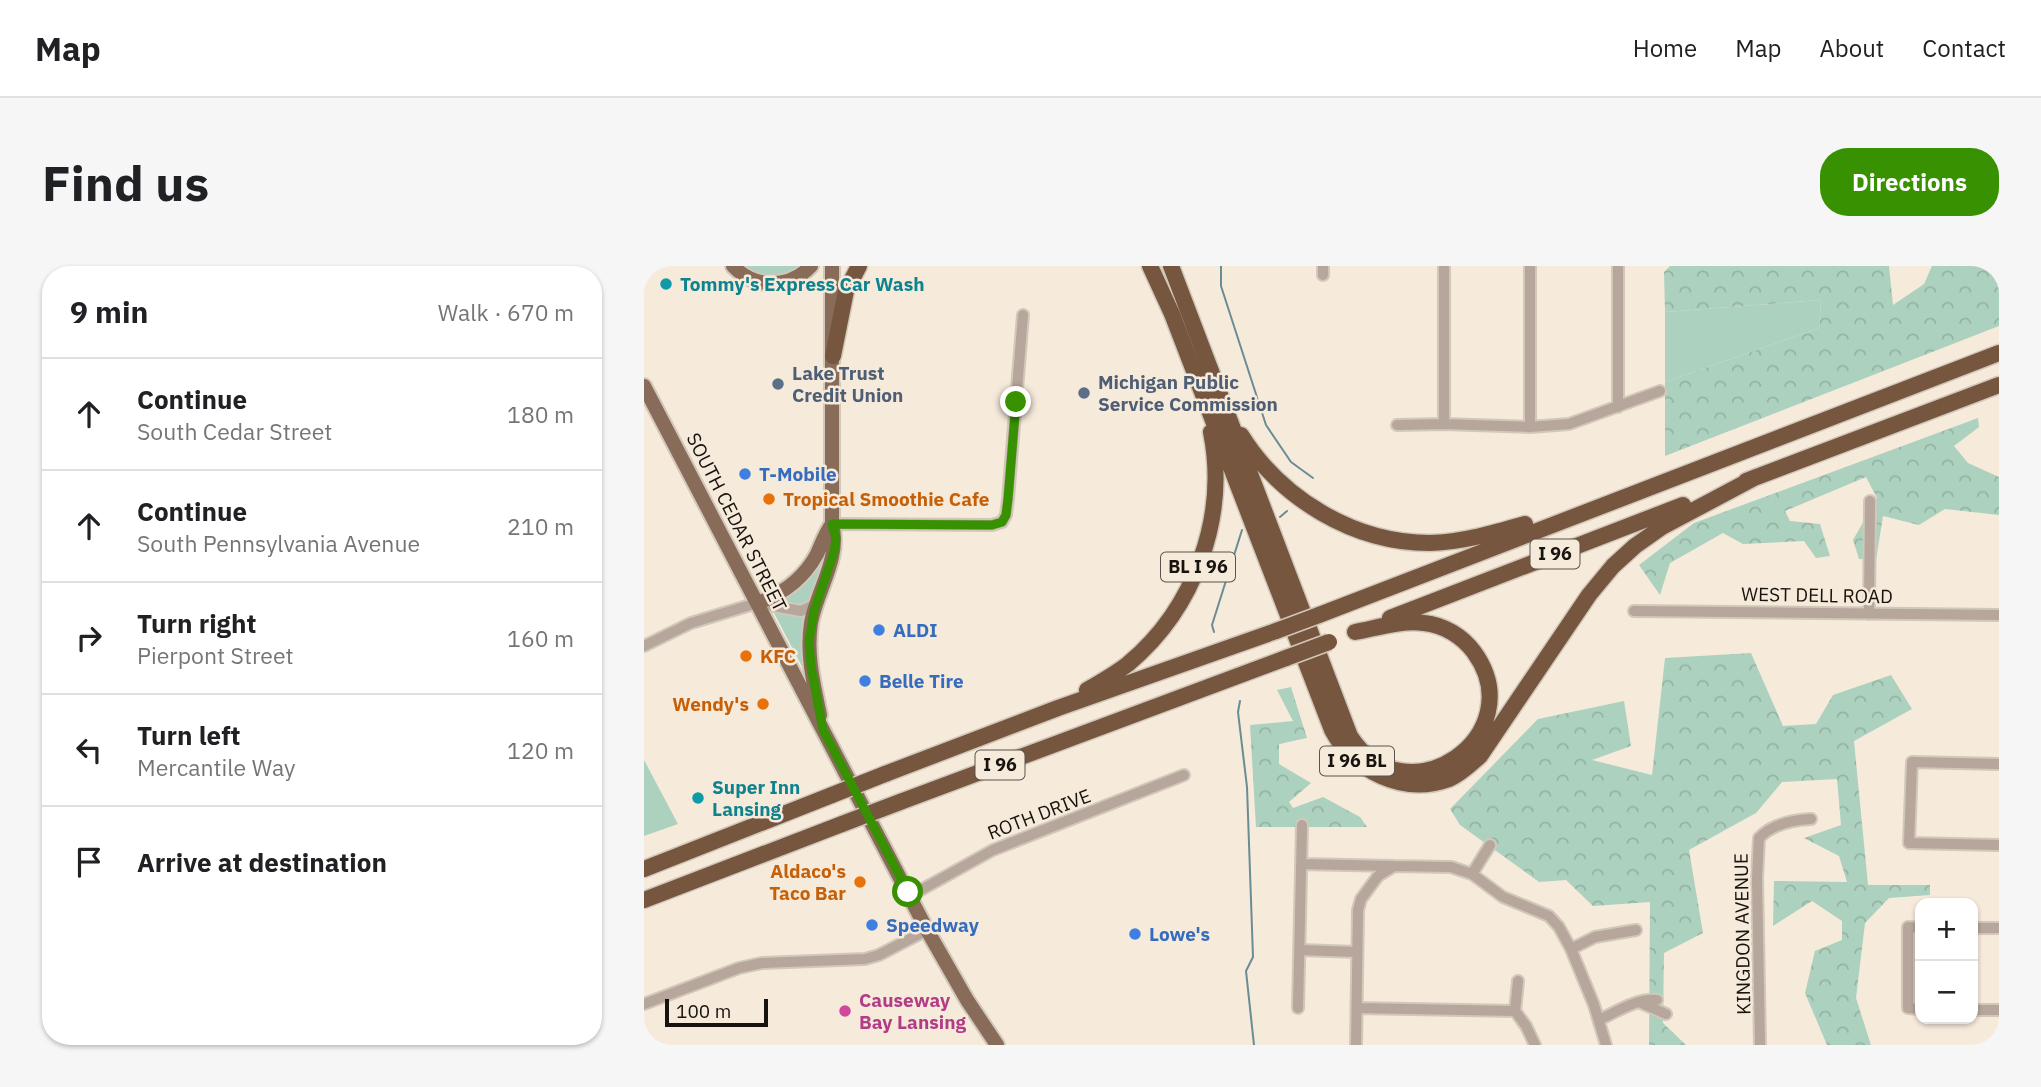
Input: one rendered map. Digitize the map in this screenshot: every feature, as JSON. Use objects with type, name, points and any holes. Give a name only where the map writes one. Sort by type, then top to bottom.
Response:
[{"type":"highway","points":[[833,356],[846,291],[859,266]]},
{"type":"highway","name":"I 96 BL","points":[[1150,266],[1162,288],[1332,730],[1347,753],[1377,776],[1428,784],[1451,778],[1471,764],[1480,756],[1589,595],[1613,566],[1635,545],[1662,527],[1756,477]]},
{"type":"highway","name":"I 96 BL","points":[[1171,266],[1340,715],[1353,741],[1375,761],[1405,772],[1437,768],[1455,760],[1470,747],[1484,722],[1489,697],[1484,671],[1469,646],[1449,630],[1427,623],[1407,623],[1355,632]]},
{"type":"highway","name":"I 96","points":[[644,869],[1058,708],[1319,615],[1999,353]]},
{"type":"highway","name":"BL I 96","points":[[1058,708],[1110,677],[1138,654],[1177,607],[1197,570],[1207,541],[1214,506],[1215,464],[1210,428],[1193,369]]},
{"type":"highway","name":"I 96 BL","points":[[1213,376],[1248,446],[1280,483],[1311,506],[1340,522],[1394,539],[1431,542],[1486,535],[1682,474]]},
{"type":"highway","name":"I 96","points":[[644,900],[1329,642],[1999,385]]},
{"type":"main road","points":[[733,266],[748,278],[773,284],[794,279],[811,266]]},
{"type":"main road","points":[[823,730],[809,652],[816,604],[834,552],[836,538],[832,524],[832,266]]},
{"type":"main road","name":"SOUTH CEDAR STREET","points":[[644,386],[927,930],[997,1045]]},
{"type":"main road","points":[[757,603],[783,591],[799,578],[815,557],[832,524]]},
{"type":"street","points":[[1444,266],[1444,424]]},
{"type":"street","points":[[1530,266],[1530,427]]},
{"type":"street","points":[[1618,266],[1618,407]]},
{"type":"street","points":[[832,524],[992,525],[1002,522],[1006,515],[1008,499],[1023,315]]},
{"type":"street","points":[[1396,425],[1530,427],[1569,424],[1660,391]]},
{"type":"street","points":[[1869,614],[1870,501]]},
{"type":"street","points":[[644,646],[691,623],[757,603],[801,611],[816,604]]},
{"type":"street","name":"WEST DELL ROAD","points":[[1634,611],[1999,615]]},
{"type":"street","points":[[1999,764],[1912,762],[1909,844],[1999,845]]},
{"type":"street","name":"ROTH DRIVE","points":[[910,896],[993,850],[1184,775]]},
{"type":"street","name":"KINGDON AVENUE","points":[[1760,1045],[1757,878],[1759,838],[1767,830],[1793,820],[1811,819]]},
{"type":"street","points":[[1298,1008],[1303,825]]},
{"type":"street","points":[[1472,874],[1490,845]]},
{"type":"street","points":[[1301,864],[1451,867],[1472,874],[1503,897],[1549,916],[1559,927],[1571,949],[1606,1045]]},
{"type":"street","points":[[1356,1045],[1358,910],[1361,899],[1378,876],[1394,866]]},
{"type":"street","points":[[1915,928],[1908,928],[1908,1009],[1915,1009]]},
{"type":"street","points":[[1978,928],[1999,928]]},
{"type":"street","points":[[644,1004],[739,968],[762,963],[865,959],[927,930]]},
{"type":"street","points":[[1571,949],[1595,937],[1636,930]]},
{"type":"street","points":[[1300,950],[1357,951]]},
{"type":"street","points":[[1518,981],[1515,1011],[1535,1045]]},
{"type":"street","points":[[1598,1020],[1639,1002],[1657,1000]]},
{"type":"street","points":[[1639,1002],[1666,1014]]},
{"type":"street","points":[[1357,1009],[1515,1011]]},
{"type":"street","points":[[1978,1010],[1999,1010]]},
{"type":"green space","points":[[740,266],[805,266],[797,273],[764,279]]},
{"type":"green space","points":[[1670,266],[1889,266],[1893,305],[1924,284],[1932,266],[1999,266],[1999,326],[1665,456],[1665,382],[1819,328],[1821,300],[1665,312],[1664,272]]},
{"type":"green space","points":[[1821,300],[1819,328],[1665,382],[1665,312]]},
{"type":"green space","points":[[1978,418],[1979,427],[1954,446],[1968,463],[1999,477],[1999,515],[1945,509],[1919,525],[1883,516],[1876,560],[1859,559],[1853,540],[1877,498],[1866,477],[1785,511],[1790,521],[1820,524],[1830,556],[1816,558],[1804,541],[1743,544],[1723,533],[1670,563],[1660,595],[1639,565],[1694,523]]},
{"type":"green space","points":[[827,536],[828,560],[808,606],[772,605]]},
{"type":"green space","points":[[773,611],[807,615],[808,678]]},
{"type":"green space","points":[[1751,653],[1783,726],[1816,724],[1833,695],[1891,675],[1912,709],[1854,741],[1868,885],[1930,885],[1930,895],[1889,898],[1865,923],[1856,998],[1871,1045],[1827,1045],[1805,993],[1815,951],[1842,940],[1842,921],[1812,901],[1773,926],[1774,881],[1847,882],[1839,856],[1804,838],[1841,825],[1837,779],[1782,782],[1756,813],[1689,850],[1703,933],[1664,953],[1663,1023],[1686,1045],[1649,1045],[1650,902],[1593,906],[1566,880],[1539,882],[1460,825],[1450,809],[1538,719],[1624,701],[1631,746],[1592,760],[1652,775],[1665,658]]},
{"type":"green space","points":[[1291,687],[1307,738],[1279,744],[1279,764],[1311,783],[1289,802],[1293,808],[1323,797],[1360,817],[1367,827],[1256,827],[1250,725],[1293,721],[1277,690]]},
{"type":"green space","points":[[644,760],[678,824],[644,836]]},
{"type":"waterway","points":[[1221,266],[1221,286],[1266,425],[1291,462],[1313,478]]},
{"type":"waterway","points":[[1280,517],[1287,511]]},
{"type":"waterway","points":[[1214,632],[1212,625],[1242,530]]},
{"type":"waterway","points":[[1240,701],[1238,712],[1247,787],[1253,957],[1246,971],[1254,1045]]},
{"type":"place","name":"Tommy's Express Car Wash","points":[[666,284]]},
{"type":"place","name":"Lake Trust Credit Union","points":[[778,384]]},
{"type":"place","name":"Michigan Public Service Commission","points":[[1084,393]]},
{"type":"place","name":"T-Mobile","points":[[745,474]]},
{"type":"place","name":"Tropical Smoothie Cafe","points":[[769,499]]},
{"type":"place","name":"ALDI","points":[[879,630]]},
{"type":"place","name":"KFC","points":[[746,656]]},
{"type":"place","name":"Belle Tire","points":[[865,681]]},
{"type":"place","name":"Wendy's","points":[[763,704]]},
{"type":"place","name":"Super Inn Lansing","points":[[698,798]]},
{"type":"place","name":"Aldaco's Taco Bar","points":[[860,882]]},
{"type":"place","name":"Speedway","points":[[872,925]]},
{"type":"place","name":"Lowe's","points":[[1135,934]]},
{"type":"place","name":"Causeway Bay Lansing","points":[[845,1011]]},
{"type":"route","points":[[908,892],[823,730],[809,641],[814,611],[834,552],[836,538],[832,524],[992,525],[1002,522],[1006,515],[1008,499],[1016,402]]}]
